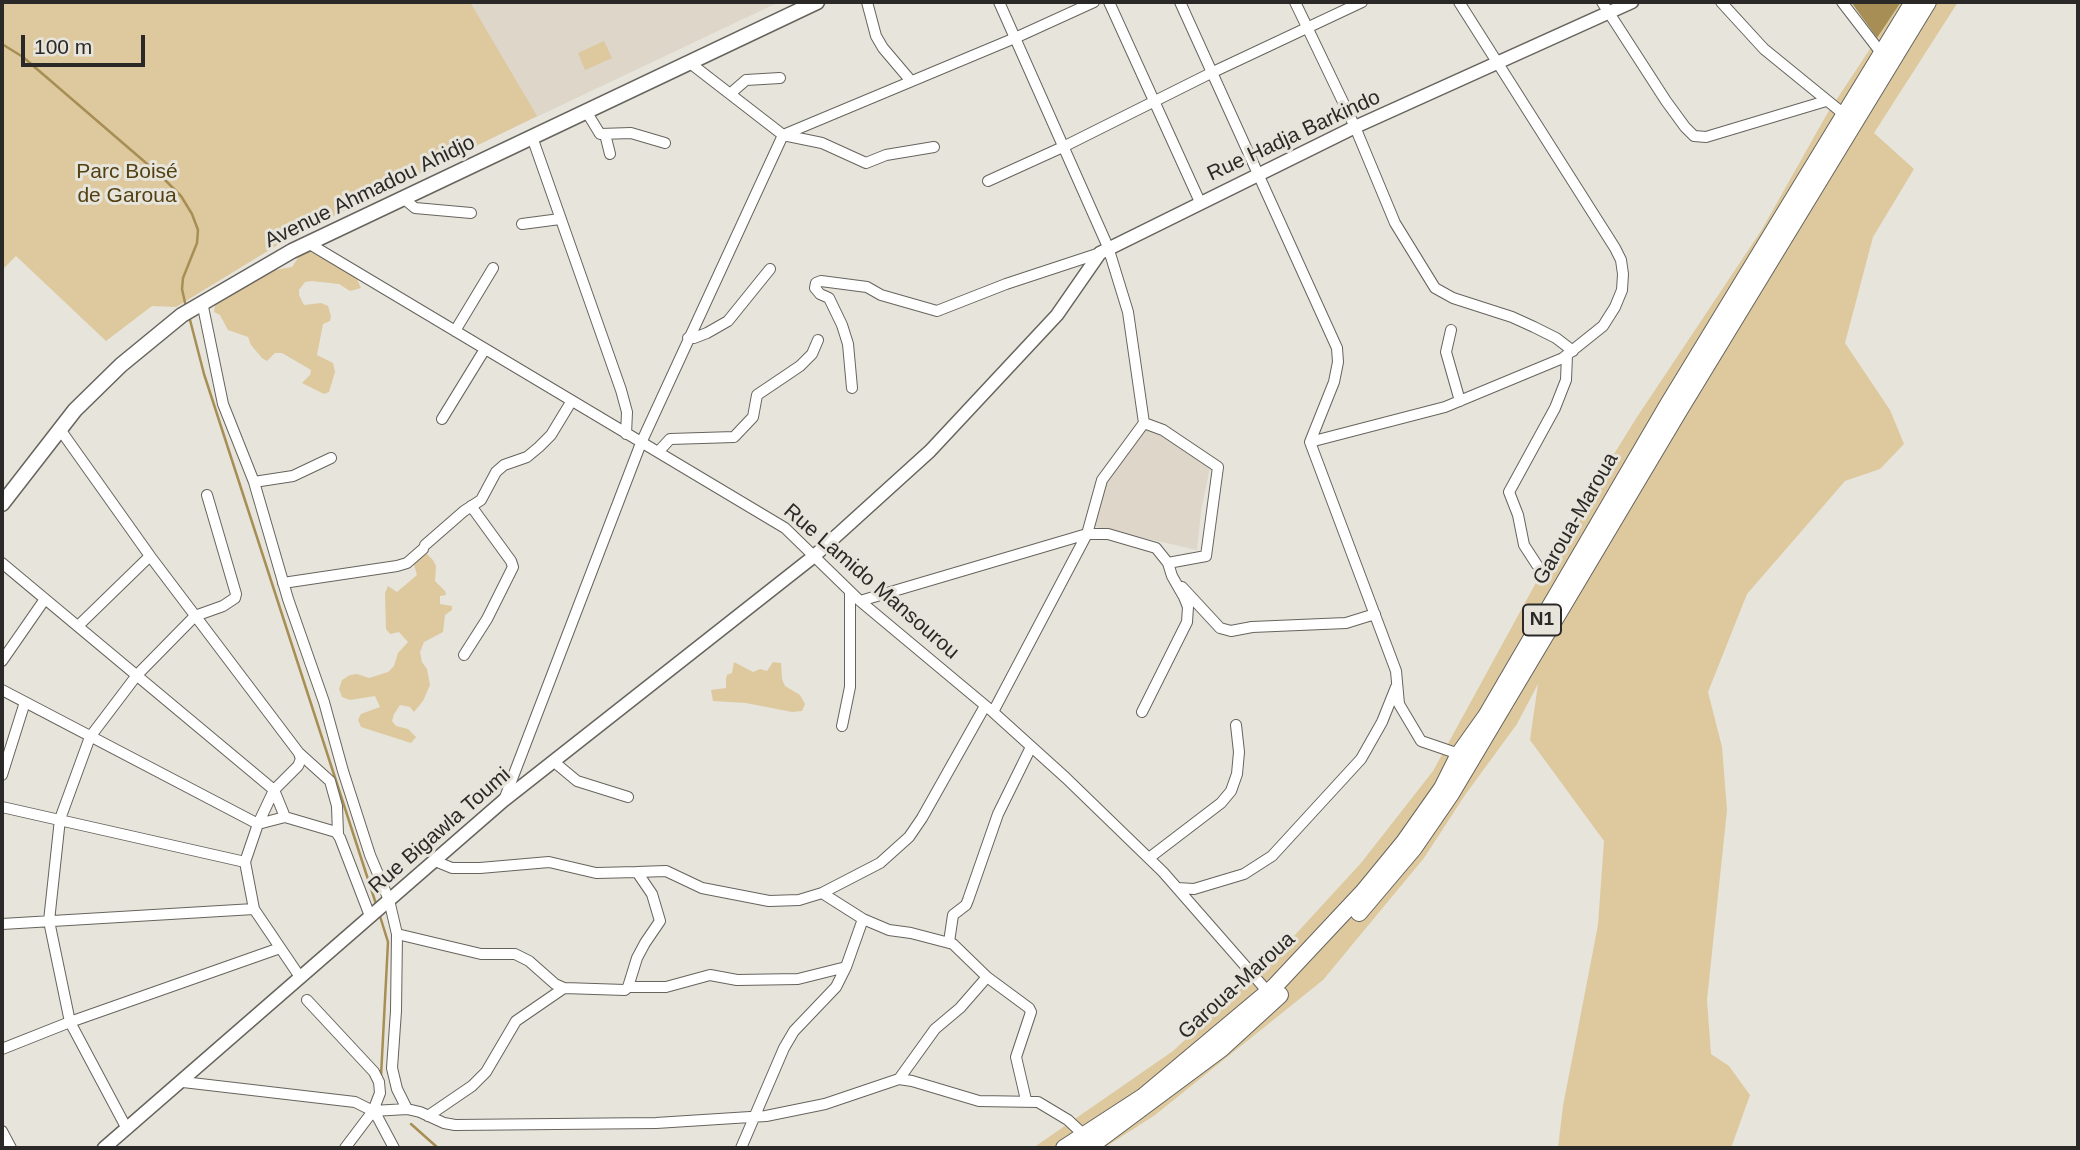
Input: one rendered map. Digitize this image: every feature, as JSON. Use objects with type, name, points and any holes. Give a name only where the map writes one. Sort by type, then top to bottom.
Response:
[{"type":"highway","name":"Garoua-Maroua","points":[[1086,1142],[1268,992],[1363,892],[1405,842],[1442,788],[1459,754],[1486,716],[1667,406],[1913,2]]},
{"type":"highway","name":"Garoua-Maroua","points":[[1064,1148],[1086,1142],[1221,1049],[1282,994],[1372,899],[1414,848],[1495,722],[1679,411],[1928,2]]},
{"type":"main road","name":"Avenue Ahmadou Ahidjo","points":[[2,504],[59,428],[121,365],[182,314],[309,243],[817,2]]},
{"type":"street","points":[[867,2],[876,36],[911,81]]},
{"type":"street","points":[[435,861],[452,868],[549,862],[596,873],[666,871],[702,888],[753,900],[784,902],[822,893],[880,863],[909,837],[922,818],[989,709],[1087,534],[1102,480],[1144,423],[1128,312],[1065,146],[999,2]]},
{"type":"street","points":[[503,801],[641,443],[783,135],[1094,2]]},
{"type":"street","points":[[1110,2],[1200,202]]},
{"type":"street","points":[[1180,2],[1338,354],[1334,382],[1310,442],[1396,671],[1399,704],[1421,741],[1459,754]]},
{"type":"street","points":[[1295,2],[1355,127],[1395,223],[1435,288],[1453,298],[1534,327],[1556,338],[1570,353]]},
{"type":"street","points":[[988,181],[1362,2]]},
{"type":"street","points":[[1310,442],[1445,407],[1570,353],[1603,326],[1622,290],[1621,260],[1459,2]]},
{"type":"street","name":"Rue Hadja Barkindo","points":[[1104,250],[1355,127],[1498,63],[1606,7],[1632,2]]},
{"type":"street","points":[[1721,2],[1764,49],[1845,115]]},
{"type":"street","points":[[1842,2],[1882,54]]},
{"type":"street","points":[[1606,7],[1666,101],[1694,135],[1706,137],[1826,100]]},
{"type":"street","points":[[690,63],[783,135],[822,142],[866,163],[886,155],[934,147]]},
{"type":"street","points":[[731,93],[746,80],[780,78]]},
{"type":"street","points":[[586,111],[600,134],[631,133],[665,143]]},
{"type":"street","points":[[605,134],[610,154]]},
{"type":"street","points":[[532,137],[621,390],[627,412],[626,435]]},
{"type":"street","points":[[404,198],[415,208],[471,213]]},
{"type":"street","points":[[522,223],[560,219]]},
{"type":"street","name":"Rue Lamido Mansourou","points":[[309,243],[785,528],[850,592],[989,709],[1149,858],[1268,992]]},
{"type":"street","points":[[852,388],[848,344],[842,325],[829,298],[815,288],[816,283],[821,281],[867,288],[881,295],[937,311],[1104,250]]},
{"type":"street","name":"Rue Bigawla Toumi","points":[[104,1148],[503,801],[813,557],[930,451],[1057,315],[1104,250]]},
{"type":"street","points":[[455,331],[493,268]]},
{"type":"street","points":[[688,338],[707,333],[728,321],[771,269]]},
{"type":"street","points":[[200,304],[223,404],[254,482],[283,583],[324,702],[397,934],[392,1068],[397,1089],[407,1109]]},
{"type":"street","points":[[1451,330],[1446,352],[1460,401]]},
{"type":"street","points":[[659,451],[670,439],[734,437],[753,417],[757,395],[800,366],[812,354],[818,340]]},
{"type":"street","points":[[442,419],[485,349]]},
{"type":"street","points":[[1537,565],[1524,545],[1518,515],[1509,492],[1555,408],[1566,380],[1570,353]]},
{"type":"street","points":[[283,583],[407,563],[481,500],[496,471],[504,465],[527,457],[551,435],[571,402]]},
{"type":"street","points":[[1144,423],[1163,430],[1218,467],[1206,556],[1168,563]]},
{"type":"street","points":[[59,428],[150,556],[299,753],[330,780],[337,806],[338,834],[372,914]]},
{"type":"street","points":[[254,482],[293,476],[331,458]]},
{"type":"street","points":[[127,1129],[70,1022],[49,921],[60,819],[90,737],[137,676],[195,616],[233,601],[236,594],[207,495]]},
{"type":"street","points":[[464,655],[487,619],[513,567],[471,506]]},
{"type":"street","points":[[860,601],[1087,534],[1108,534],[1144,543],[1156,548],[1168,563],[1188,607],[1187,622],[1142,712]]},
{"type":"street","points":[[78,626],[150,556]]},
{"type":"street","points":[[2,563],[274,790],[285,817]]},
{"type":"street","points":[[1172,576],[1220,628],[1231,631],[1252,627],[1346,622],[1375,614]]},
{"type":"street","points":[[842,726],[849,696],[850,592]]},
{"type":"street","points":[[2,661],[45,599]]},
{"type":"street","points":[[1177,888],[1194,889],[1244,874],[1272,856],[1361,758],[1382,722],[1397,683]]},
{"type":"street","points":[[2,690],[258,824],[285,817],[338,834]]},
{"type":"street","points":[[2,775],[25,702]]},
{"type":"street","points":[[1149,858],[1221,803],[1231,791],[1237,774],[1239,752],[1236,725]]},
{"type":"street","points":[[949,942],[953,915],[966,905],[998,814],[1031,747]]},
{"type":"street","points":[[299,753],[301,759],[298,766],[274,790],[258,824],[245,862],[254,909],[300,977]]},
{"type":"street","points":[[552,761],[577,781],[628,797]]},
{"type":"street","points":[[2,807],[245,862]]},
{"type":"street","points":[[628,987],[637,958],[660,922],[652,894],[637,872]]},
{"type":"street","points":[[822,893],[863,919],[893,932],[911,933],[949,942],[987,977],[1031,1009],[1016,1050],[1026,1100]]},
{"type":"street","points":[[2,925],[254,909]]},
{"type":"street","points":[[741,1148],[784,1048],[794,1031],[836,987],[863,919]]},
{"type":"street","points":[[397,934],[472,953],[515,954],[529,961],[555,984],[564,988],[625,990],[628,987],[666,987],[710,975],[737,980],[798,979],[846,967]]},
{"type":"street","points":[[2,1037],[3,1049],[70,1022],[280,948]]},
{"type":"street","points":[[899,1079],[935,1029],[960,1007],[987,977]]},
{"type":"street","points":[[428,1116],[472,1086],[486,1072],[516,1021],[564,988]]},
{"type":"street","points":[[307,1000],[374,1072],[379,1082],[380,1093],[373,1111],[345,1148]]},
{"type":"street","points":[[373,1111],[407,1109],[455,1125],[656,1123],[754,1116],[825,1104],[899,1079],[979,1101],[1038,1102],[1068,1120],[1086,1142]]},
{"type":"street","points":[[183,1082],[355,1102],[373,1111],[394,1148]]},
{"type":"street","points":[[2,1131],[11,1148]]},
{"type":"shaded area","points":[[178,2],[779,2],[395,184],[289,238]]},
{"type":"shaded area","points":[[1851,2],[1901,2],[1877,38]]},
{"type":"shaded area","points":[[1154,426],[1211,462],[1201,511],[1197,550],[1092,526],[1105,482],[1136,434]]},
{"type":"green space","name":"Parc Boisé de Garoua","points":[[2,2],[470,2],[537,116],[289,238],[176,307],[152,306],[106,341],[16,256],[2,270]]},
{"type":"green space","points":[[1901,2],[1958,2],[1874,133],[1914,169],[1873,237],[1845,343],[1890,410],[1904,444],[1880,469],[1845,481],[1747,594],[1708,692],[1722,747],[1727,810],[1707,1000],[1711,1054],[1729,1066],[1750,1095],[1731,1148],[1558,1148],[1563,1106],[1598,925],[1604,841],[1530,740],[1538,684],[1517,724],[1465,795],[1424,858],[1323,980],[1155,1115],[1104,1148],[1033,1148],[1173,1051],[1272,960],[1361,863],[1433,771],[1550,557],[1637,417],[1761,231],[1827,114]]},
{"type":"green space","points":[[604,41],[612,58],[585,70],[578,53]]},
{"type":"green space","points":[[309,251],[356,277],[361,288],[350,291],[339,284],[312,281],[305,282],[299,290],[304,305],[321,303],[328,306],[331,316],[330,321],[323,324],[317,355],[333,363],[335,372],[329,392],[324,394],[302,383],[311,370],[282,353],[275,353],[267,361],[251,345],[248,337],[228,330],[220,315],[214,312],[215,305],[271,271],[292,267],[302,252]]},
{"type":"green space","points":[[419,554],[427,554],[433,560],[436,566],[435,581],[446,595],[440,596],[440,604],[452,606],[452,610],[445,615],[443,632],[424,642],[420,652],[430,685],[423,701],[414,712],[410,707],[400,705],[394,714],[392,721],[396,726],[408,729],[416,737],[411,743],[361,727],[358,720],[361,714],[380,707],[375,696],[350,700],[342,697],[339,689],[342,680],[350,675],[369,678],[388,672],[394,666],[398,653],[408,642],[399,632],[390,634],[386,629],[385,593],[388,586],[397,592],[417,575],[413,561]]},
{"type":"green space","points":[[734,662],[753,672],[760,669],[767,671],[773,662],[781,663],[785,686],[800,695],[805,704],[802,711],[792,712],[746,703],[713,701],[711,690],[726,688],[727,675],[732,673]]},
{"type":"waterway","points":[[2,44],[23,57],[181,196],[198,230],[197,243],[183,278],[182,289],[186,307]]},
{"type":"waterway","points":[[189,316],[204,374],[377,907]]},
{"type":"waterway","points":[[379,913],[388,942],[381,1076]]},
{"type":"waterway","points":[[411,1124],[438,1148]]}]
